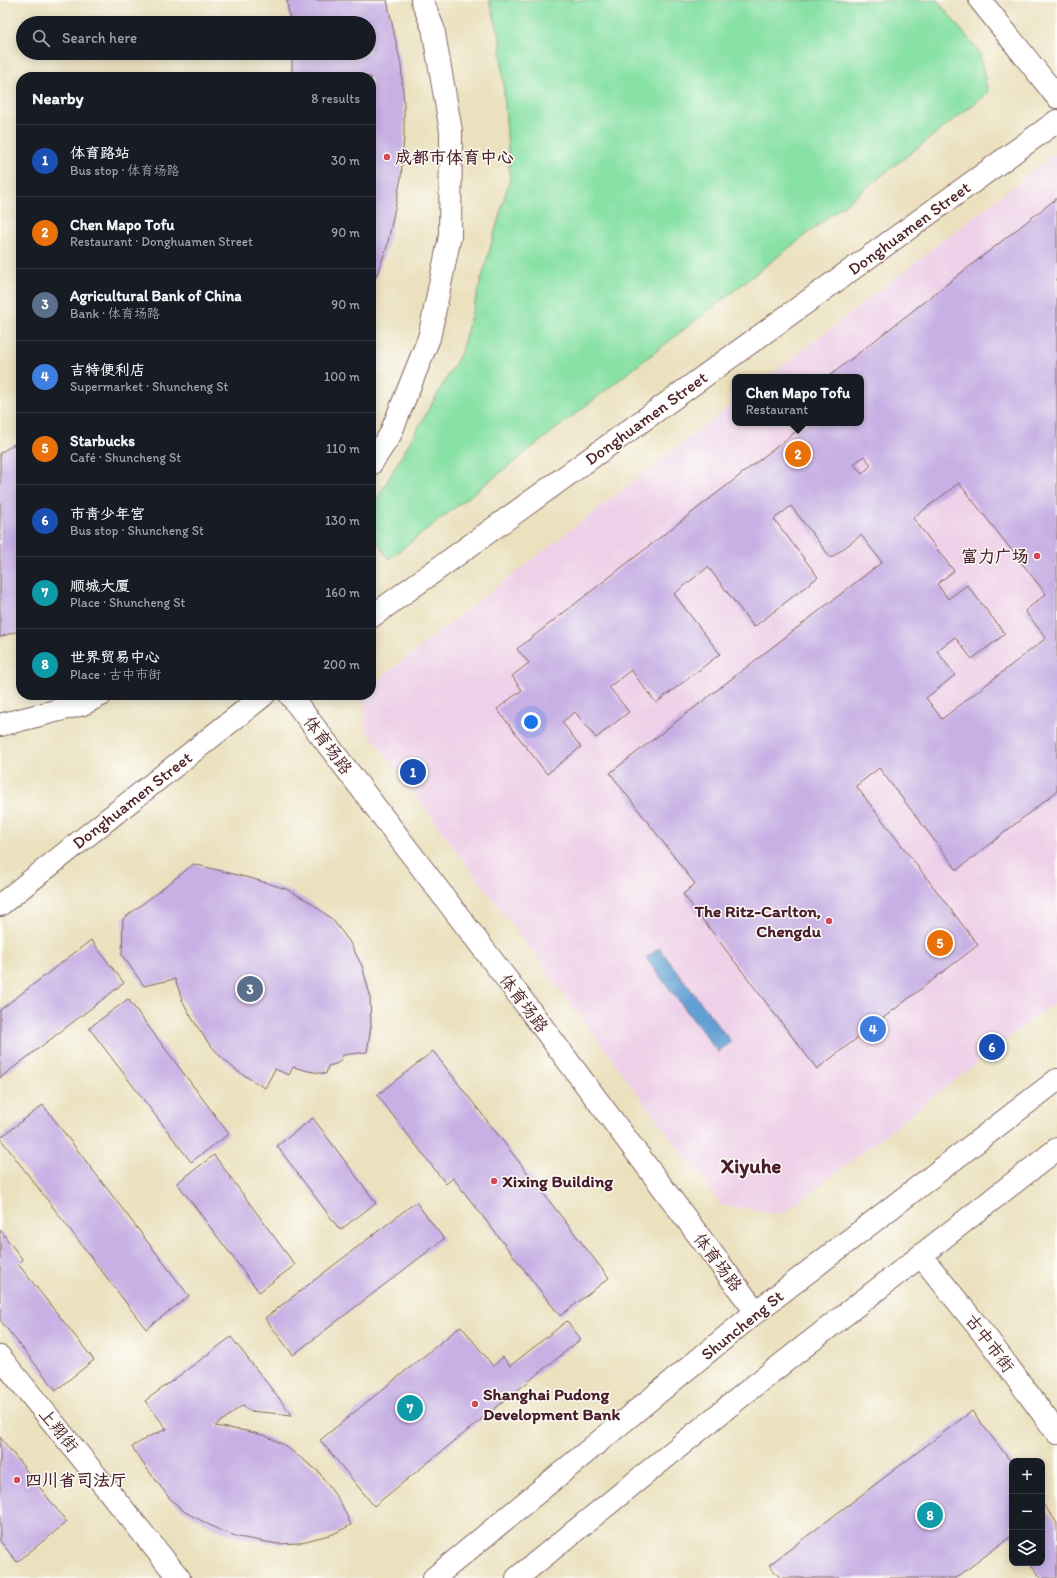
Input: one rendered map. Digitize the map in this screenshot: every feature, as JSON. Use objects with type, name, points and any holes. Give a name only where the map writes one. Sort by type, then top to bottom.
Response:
[{"type":"street","points":[[376,456],[390,435],[429,338],[450,236],[451,131],[433,28],[422,0]]},
{"type":"street","points":[[980,0],[1057,97]]},
{"type":"street","name":"Donghuamen Street","points":[[376,613],[1057,121]]},
{"type":"street","points":[[0,725],[83,704],[91,700]]},
{"type":"street","name":"Donghuamen Street","points":[[0,905],[258,700]]},
{"type":"street","name":"体育场路","points":[[294,700],[511,985],[756,1312]]},
{"type":"street","name":"Shuncheng St","points":[[434,1578],[756,1312],[1057,1080]]},
{"type":"street","points":[[517,1578],[755,1385],[1057,1149]]},
{"type":"street","name":"古中市街","points":[[920,1256],[987,1338],[1057,1433]]},
{"type":"street","name":"上翔街","points":[[0,1357],[179,1578]]},
{"type":"shaded area","points":[[1057,152],[1057,1001],[783,1214],[721,1205],[365,728],[364,700],[376,700],[376,681],[732,404],[732,426],[864,426],[864,374],[772,374]]},
{"type":"green space","points":[[489,0],[937,0],[979,52],[988,93],[389,559],[376,541],[376,500],[460,355],[510,178],[500,36]]},
{"type":"water","points":[[659,948],[731,1042],[718,1052],[646,958]]},
{"type":"building","name":"成都市体育中心","points":[[287,0],[387,0],[401,65],[404,104],[404,137],[401,178],[387,247],[376,277],[376,72],[292,72],[292,60],[376,60],[376,16],[289,16]]},
{"type":"building","points":[[1057,198],[1057,791],[957,870],[879,768],[856,786],[978,945],[817,1069],[683,894],[695,884],[610,773],[882,562],[861,535],[831,558],[791,506],[774,519],[818,577],[754,627],[708,567],[674,594],[720,654],[656,703],[631,670],[609,687],[629,712],[596,738],[575,712],[562,722],[581,747],[547,774],[497,709],[522,690],[512,676],[529,663],[517,649],[803,426],[864,426],[864,374],[832,374]],"holes":[[[864,456],[871,465],[862,474],[854,464]],[[959,483],[1046,594],[1025,611],[1046,638],[942,719],[926,698],[955,675],[937,651],[955,637],[972,659],[1005,634],[967,585],[948,599],[937,584],[954,571],[913,518]]]},
{"type":"building","points":[[16,443],[16,632],[0,637],[0,453]]},
{"type":"building","points":[[194,864],[286,889],[310,902],[332,919],[349,941],[362,966],[370,995],[371,1026],[367,1052],[343,1055],[340,1061],[336,1064],[328,1066],[326,1074],[293,1067],[289,1075],[275,1069],[265,1088],[237,1071],[221,1057],[207,1041],[183,1002],[175,979],[144,986],[122,955],[123,919]]},
{"type":"building","points":[[91,940],[124,983],[0,1078],[0,1010]]},
{"type":"building","points":[[128,999],[229,1134],[191,1162],[89,1028]]},
{"type":"building","name":"Xixing Building","points":[[433,1051],[609,1278],[560,1316],[453,1178],[446,1184],[377,1095]]},
{"type":"building","points":[[43,1105],[189,1296],[146,1329],[0,1138]]},
{"type":"building","points":[[313,1118],[376,1203],[340,1230],[277,1146]]},
{"type":"building","points":[[214,1155],[295,1265],[259,1292],[177,1183]]},
{"type":"building","points":[[416,1202],[444,1239],[293,1355],[265,1318]]},
{"type":"building","points":[[0,1230],[23,1260],[18,1264],[94,1360],[56,1390],[0,1320]]},
{"type":"building","points":[[567,1321],[581,1339],[374,1506],[320,1440],[461,1326],[493,1366],[503,1357],[510,1366]]},
{"type":"building","points":[[231,1337],[292,1415],[249,1411],[243,1405],[215,1426],[247,1431],[266,1436],[284,1445],[318,1471],[341,1503],[351,1525],[333,1534],[298,1543],[278,1544],[238,1537],[219,1530],[185,1512],[170,1499],[132,1447],[148,1437],[167,1429],[145,1401]]},
{"type":"building","points":[[972,1411],[1009,1459],[1009,1538],[956,1578],[780,1578],[769,1565]]},
{"type":"building","name":"四川省司法厅","points":[[0,1437],[67,1522],[17,1562],[0,1541]]},
{"type":"building","points":[[1045,1507],[1057,1523],[1057,1578],[1041,1578],[1032,1566],[1045,1566]]},
{"type":"place","name":"成都市体育中心","points":[[387,157]]},
{"type":"place","name":"Chen Mapo Tofu","points":[[798,454]]},
{"type":"place","name":"富力广场","points":[[1037,556]]},
{"type":"place","name":"体育路站","points":[[413,772]]},
{"type":"place","name":"The Ritz-Carlton, Chengdu","points":[[829,921]]},
{"type":"place","name":"Starbucks","points":[[940,943]]},
{"type":"place","name":"Agricultural Bank of China","points":[[250,989]]},
{"type":"place","name":"吉特便利店","points":[[873,1029]]},
{"type":"place","name":"市青少年宫","points":[[992,1047]]},
{"type":"place","name":"Xixing Building","points":[[494,1181]]},
{"type":"place","name":"Shanghai Pudong Development Bank","points":[[475,1404]]},
{"type":"place","name":"顺城大厦","points":[[410,1408]]},
{"type":"place","name":"四川省司法厅","points":[[17,1480]]},
{"type":"place","name":"世界贸易中心","points":[[930,1515]]},
{"type":"district","name":"Xiyuhe","points":[[751,1165]]}]
